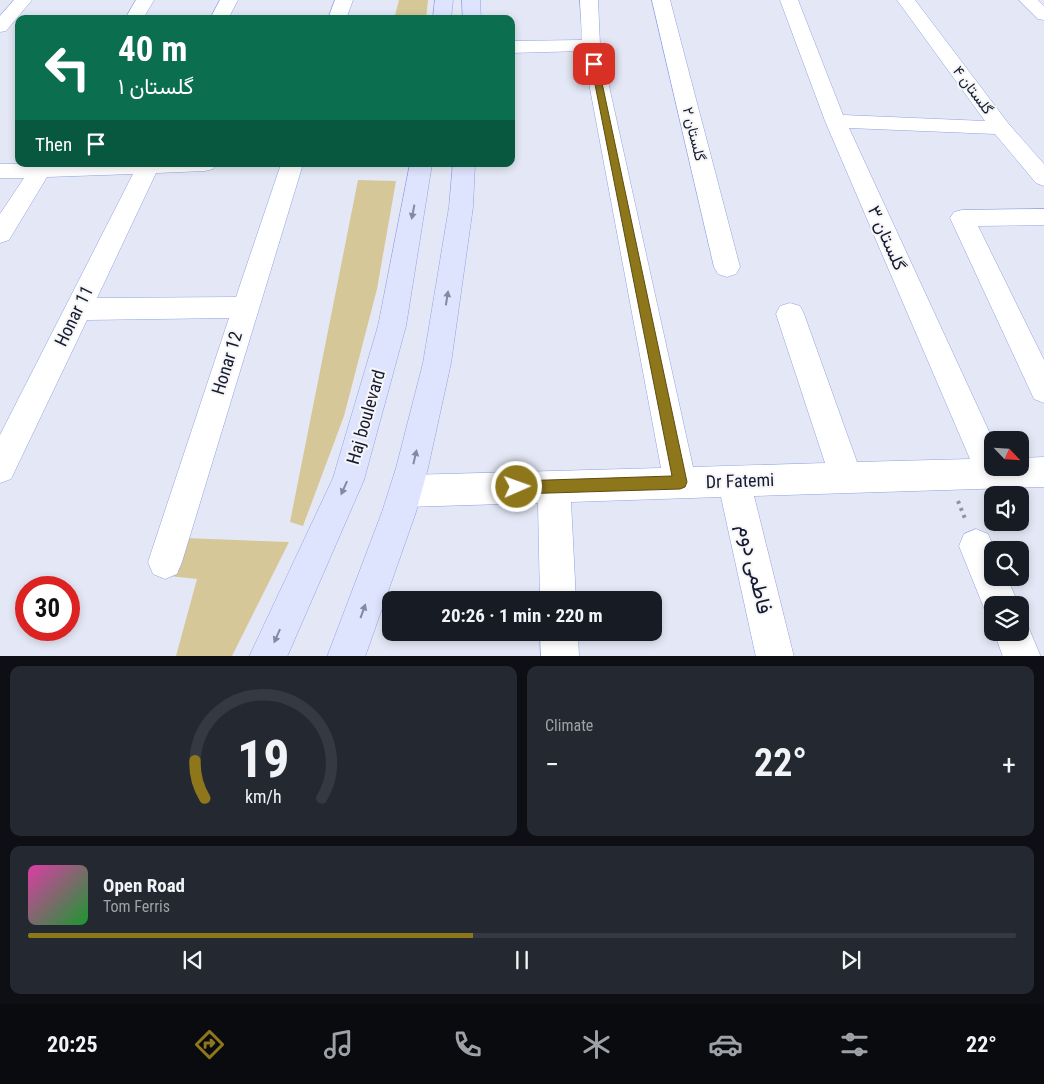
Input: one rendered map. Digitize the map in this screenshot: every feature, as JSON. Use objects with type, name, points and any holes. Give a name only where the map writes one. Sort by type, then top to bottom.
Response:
[{"type":"main road","points":[[442,15],[444,0]]},
{"type":"main road","points":[[471,0],[472,15]]},
{"type":"main road","name":"Haj boulevard","points":[[268,656],[348,480],[392,326],[420,167]]},
{"type":"main road","points":[[346,656],[406,490],[437,363],[461,206],[464,167]]},
{"type":"street","points":[[8,23],[23,0]]},
{"type":"street","points":[[136,15],[145,0]]},
{"type":"street","points":[[221,15],[229,0]]},
{"type":"street","points":[[338,15],[344,0]]},
{"type":"street","points":[[589,0],[591,45],[680,482]]},
{"type":"street","name":"گلستان ۲","points":[[661,0],[726,268]]},
{"type":"street","name":"گلستان ۳","points":[[790,0],[835,121],[984,456]]},
{"type":"street","name":"گلستان ۴","points":[[906,0],[1001,128],[1044,178]]},
{"type":"street","points":[[1028,0],[1044,15]]},
{"type":"street","points":[[515,47],[591,45]]},
{"type":"street","points":[[835,121],[1001,128]]},
{"type":"street","points":[[0,171],[42,167]]},
{"type":"street","points":[[1,230],[42,167]]},
{"type":"street","name":"Honar 11","points":[[0,468],[147,167]]},
{"type":"street","name":"Honar 12","points":[[165,562],[245,306],[291,167]]},
{"type":"street","points":[[1044,217],[962,218],[1044,390]]},
{"type":"street","points":[[78,309],[245,306]]},
{"type":"street","points":[[790,314],[846,478]]},
{"type":"street","name":"Dr Fatemi","points":[[1029,473],[1044,472]]},
{"type":"street","name":"Dr Fatemi","points":[[406,490],[984,474]]},
{"type":"street","name":"فاطمی دوم","points":[[734,481],[775,656]]},
{"type":"street","points":[[554,486],[558,591]]},
{"type":"street","points":[[976,546],[997,596]]},
{"type":"street","points":[[559,641],[560,656]]},
{"type":"street","points":[[1016,641],[1022,656]]},
{"type":"path","points":[[948,475],[976,546]]},
{"type":"shaded area","points":[[399,0],[428,0],[426,15],[395,15]]},
{"type":"shaded area","points":[[358,180],[396,181],[377,289],[344,416],[303,526],[290,522]]},
{"type":"shaded area","points":[[185,538],[289,542],[232,656],[176,656],[197,579],[169,576]]},
{"type":"route","points":[[517,487],[680,482],[594,64]]}]
